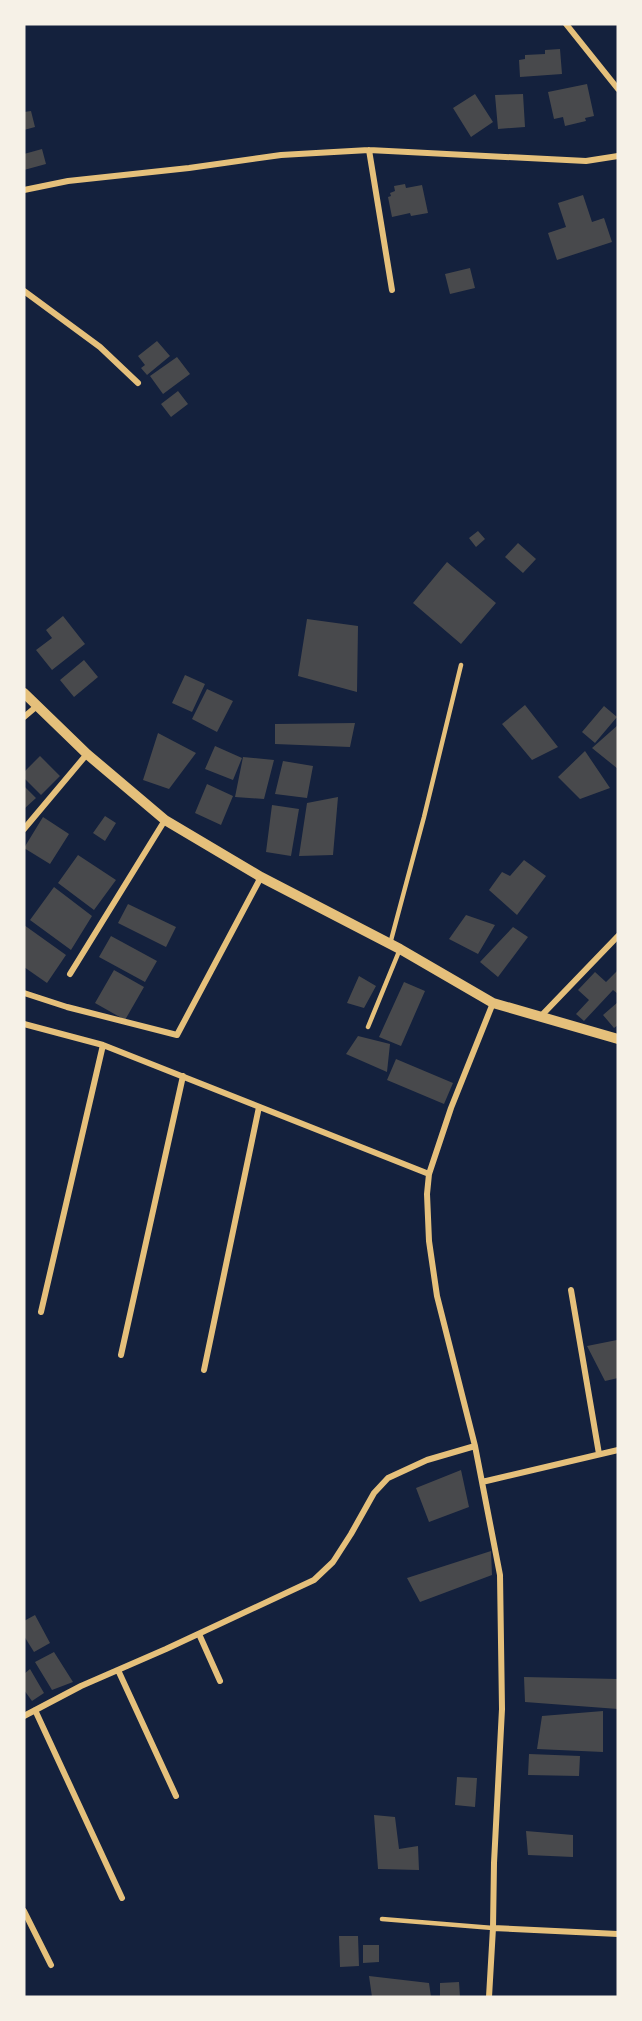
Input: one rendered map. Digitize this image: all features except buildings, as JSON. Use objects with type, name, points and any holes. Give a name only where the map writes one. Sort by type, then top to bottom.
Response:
[{"type":"street","points":[[566,24],[618,89]]},
{"type":"street","points":[[24,190],[68,181],[281,155],[369,150],[586,161],[618,156]]},
{"type":"street","points":[[369,150],[392,291]]},
{"type":"street","points":[[24,291],[100,347],[138,383]]},
{"type":"street","points":[[24,693],[87,754],[165,820],[261,877],[395,946],[493,1003],[618,1039]]},
{"type":"street","points":[[24,717],[37,706]]},
{"type":"street","points":[[24,829],[87,754]]},
{"type":"street","points":[[70,974],[165,820]]},
{"type":"street","points":[[24,993],[67,1007],[177,1035],[261,877]]},
{"type":"street","points":[[540,1017],[618,936]]},
{"type":"street","points":[[489,1997],[502,1709],[500,1575],[475,1446],[437,1296],[429,1241],[427,1194],[429,1174],[451,1108],[493,1003]]},
{"type":"street","points":[[24,1024],[102,1045],[429,1174]]},
{"type":"street","points":[[41,1312],[102,1045]]},
{"type":"street","points":[[121,1354],[183,1076]]},
{"type":"street","points":[[204,1370],[259,1107]]},
{"type":"street","points":[[571,1290],[599,1454]]},
{"type":"street","points":[[24,1716],[81,1686],[314,1580],[333,1562],[374,1493],[388,1478],[427,1460],[475,1446]]},
{"type":"street","points":[[482,1482],[618,1450]]},
{"type":"street","points":[[199,1634],[220,1681]]},
{"type":"street","points":[[118,1670],[177,1796]]},
{"type":"street","points":[[35,1710],[122,1898]]},
{"type":"street","points":[[24,1911],[51,1965]]},
{"type":"street","points":[[493,1928],[618,1934]]},
{"type":"lane","points":[[368,1027],[395,946],[461,665]]},
{"type":"lane","points":[[382,1919],[493,1928]]}]
